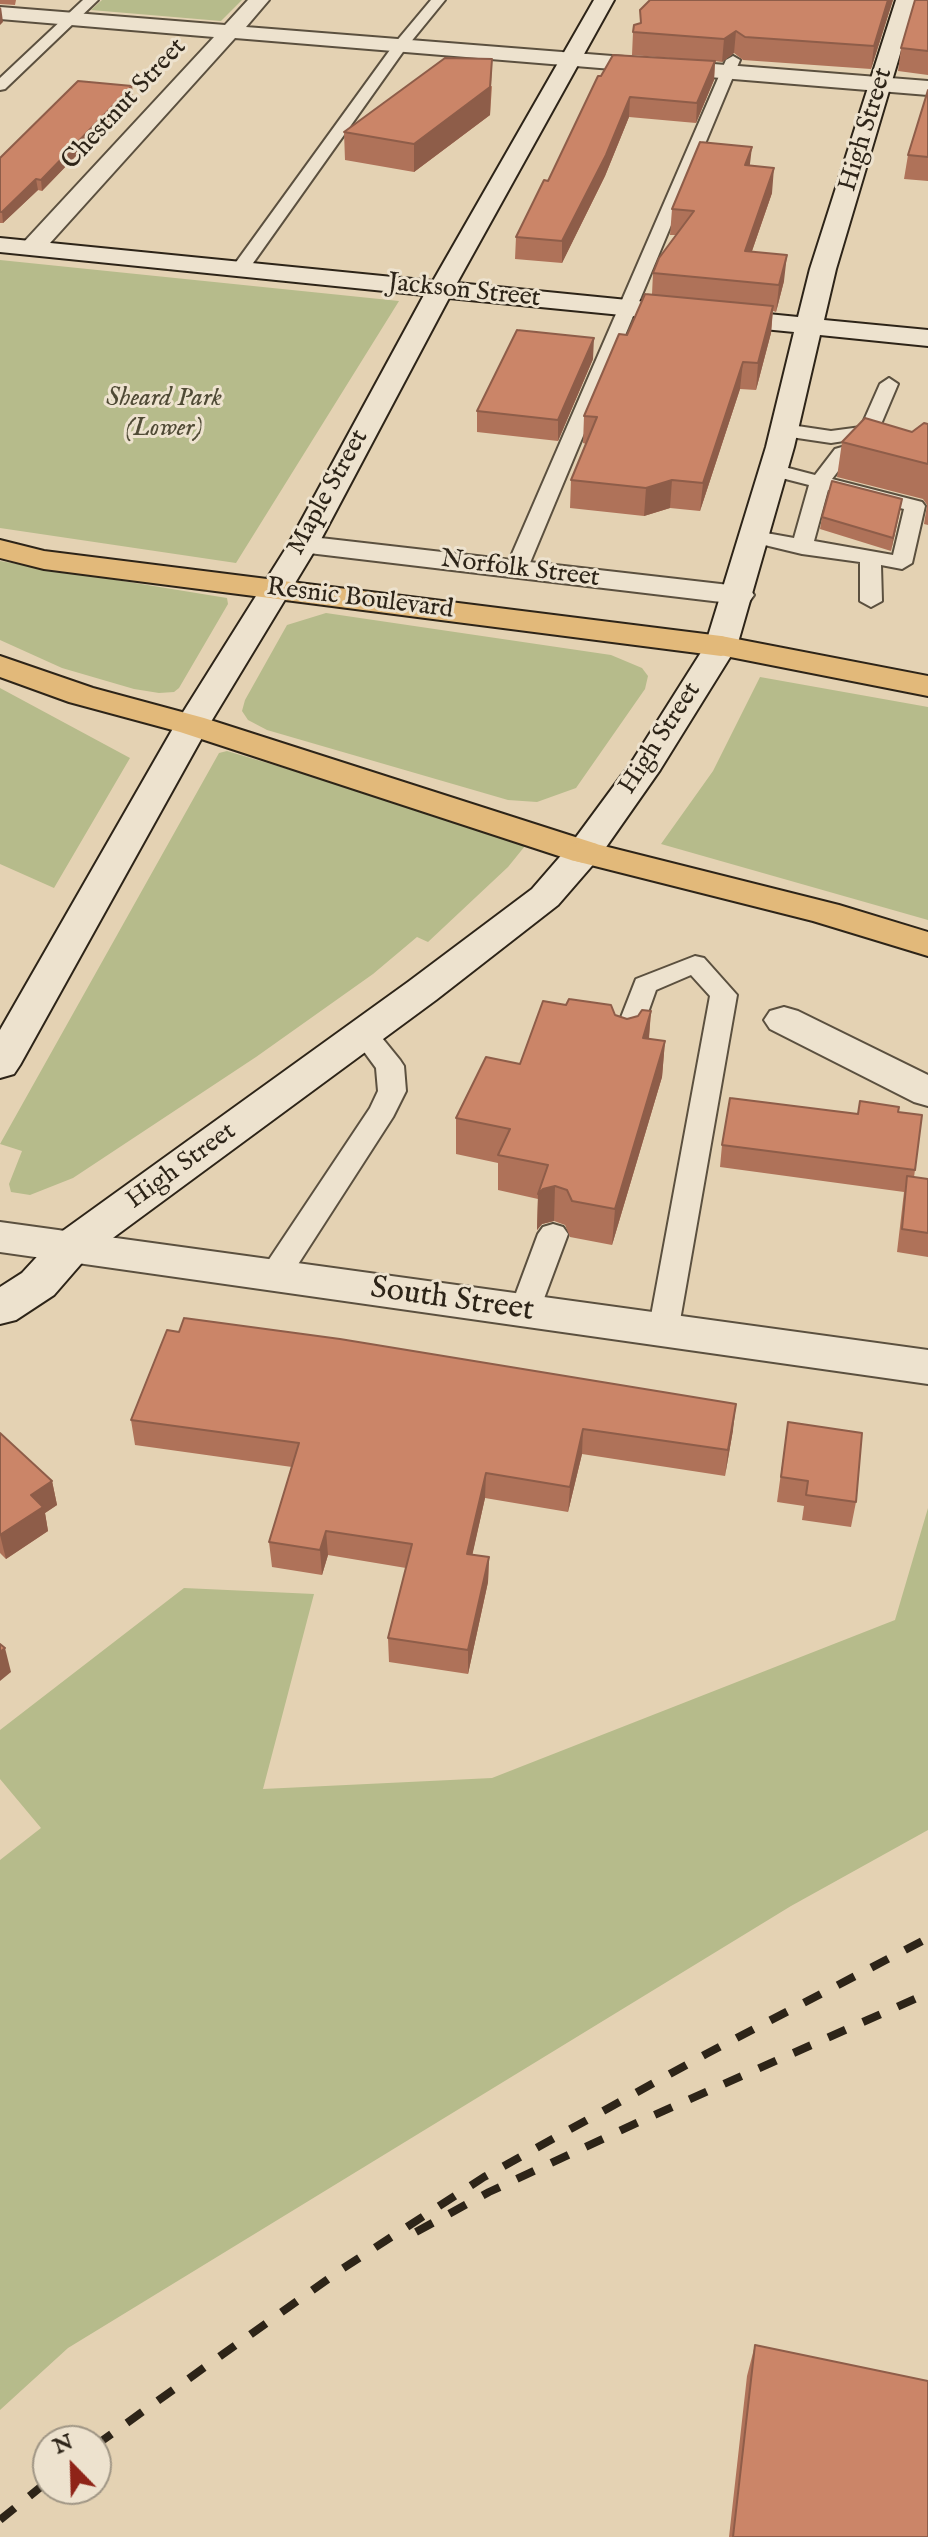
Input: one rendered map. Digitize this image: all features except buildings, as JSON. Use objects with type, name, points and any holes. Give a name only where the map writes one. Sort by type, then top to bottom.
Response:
[{"type":"main road","name":"Chestnut Street","points":[[32,248],[259,0]]},
{"type":"main road","name":"Maple Street","points":[[0,1065],[192,725],[273,589],[303,545],[440,290],[604,0]]},
{"type":"main road","name":"High Street","points":[[72,1246],[364,1034],[545,897],[584,852],[648,763],[721,646],[784,430],[823,269],[906,0]]},
{"type":"main road","points":[[0,13],[571,59],[730,66],[928,88]]},
{"type":"main road","name":"Jackson Street","points":[[0,245],[928,338]]},
{"type":"main road","name":"Norfolk Street","points":[[303,545],[738,595]]},
{"type":"main road","name":"Resnic Boulevard","points":[[0,549],[44,560],[721,646],[928,686]]},
{"type":"main road","points":[[0,666],[81,695],[192,725],[584,852],[826,913],[928,944]]},
{"type":"main road","points":[[784,1020],[928,1092]]},
{"type":"main road","name":"South Street","points":[[0,1237],[928,1367]]},
{"type":"main road","points":[[0,1308],[38,1284],[72,1246]]},
{"type":"lane","points":[[0,86],[91,0]]},
{"type":"lane","points":[[240,269],[400,46],[438,0]]},
{"type":"lane","points":[[516,570],[730,66]]},
{"type":"lane","points":[[784,430],[831,437],[869,432],[889,384]]},
{"type":"lane","points":[[802,548],[820,482],[842,453]]},
{"type":"lane","points":[[755,537],[802,548],[845,546],[870,559],[902,563],[915,506],[867,499],[773,470]]},
{"type":"lane","points":[[870,559],[871,601]]},
{"type":"lane","points":[[625,1043],[645,985],[695,964],[724,995],[663,1332]]},
{"type":"lane","points":[[275,1275],[383,1110],[392,1091],[390,1066],[364,1034]]},
{"type":"lane","points":[[524,1312],[553,1234]]},
{"type":"green space","points":[[102,0],[242,0],[221,21],[91,10]]},
{"type":"green space","name":"Sheard Park (Lower)","points":[[0,260],[399,301],[236,563],[0,528]]},
{"type":"green space","points":[[0,561],[227,598],[228,604],[179,688],[174,692],[159,693],[134,689],[62,668],[0,640]]},
{"type":"green space","points":[[326,613],[611,655],[642,668],[648,676],[645,689],[576,788],[537,802],[508,800],[267,730],[248,720],[242,711],[245,700],[287,625]]},
{"type":"green space","points":[[760,677],[928,707],[928,920],[661,844],[713,771]]},
{"type":"green space","points":[[0,688],[130,758],[54,888],[0,864]]},
{"type":"green space","points":[[227,751],[524,839],[525,846],[508,867],[428,942],[417,937],[373,974],[256,1057],[73,1178],[30,1195],[11,1192],[9,1184],[22,1151],[0,1144],[219,753]]},
{"type":"green space","points":[[928,1508],[928,1830],[791,1906],[68,2348],[0,2410],[0,1860],[41,1828],[0,1779],[0,1730],[184,1588],[314,1594],[263,1789],[492,1778],[895,1620]]},
{"type":"railway","points":[[112,2434],[342,2269],[484,2177],[706,2054],[928,1938]]},
{"type":"railway","points":[[416,2232],[489,2192],[641,2121],[928,1993]]},
{"type":"railway","points":[[0,2520],[32,2494]]}]
